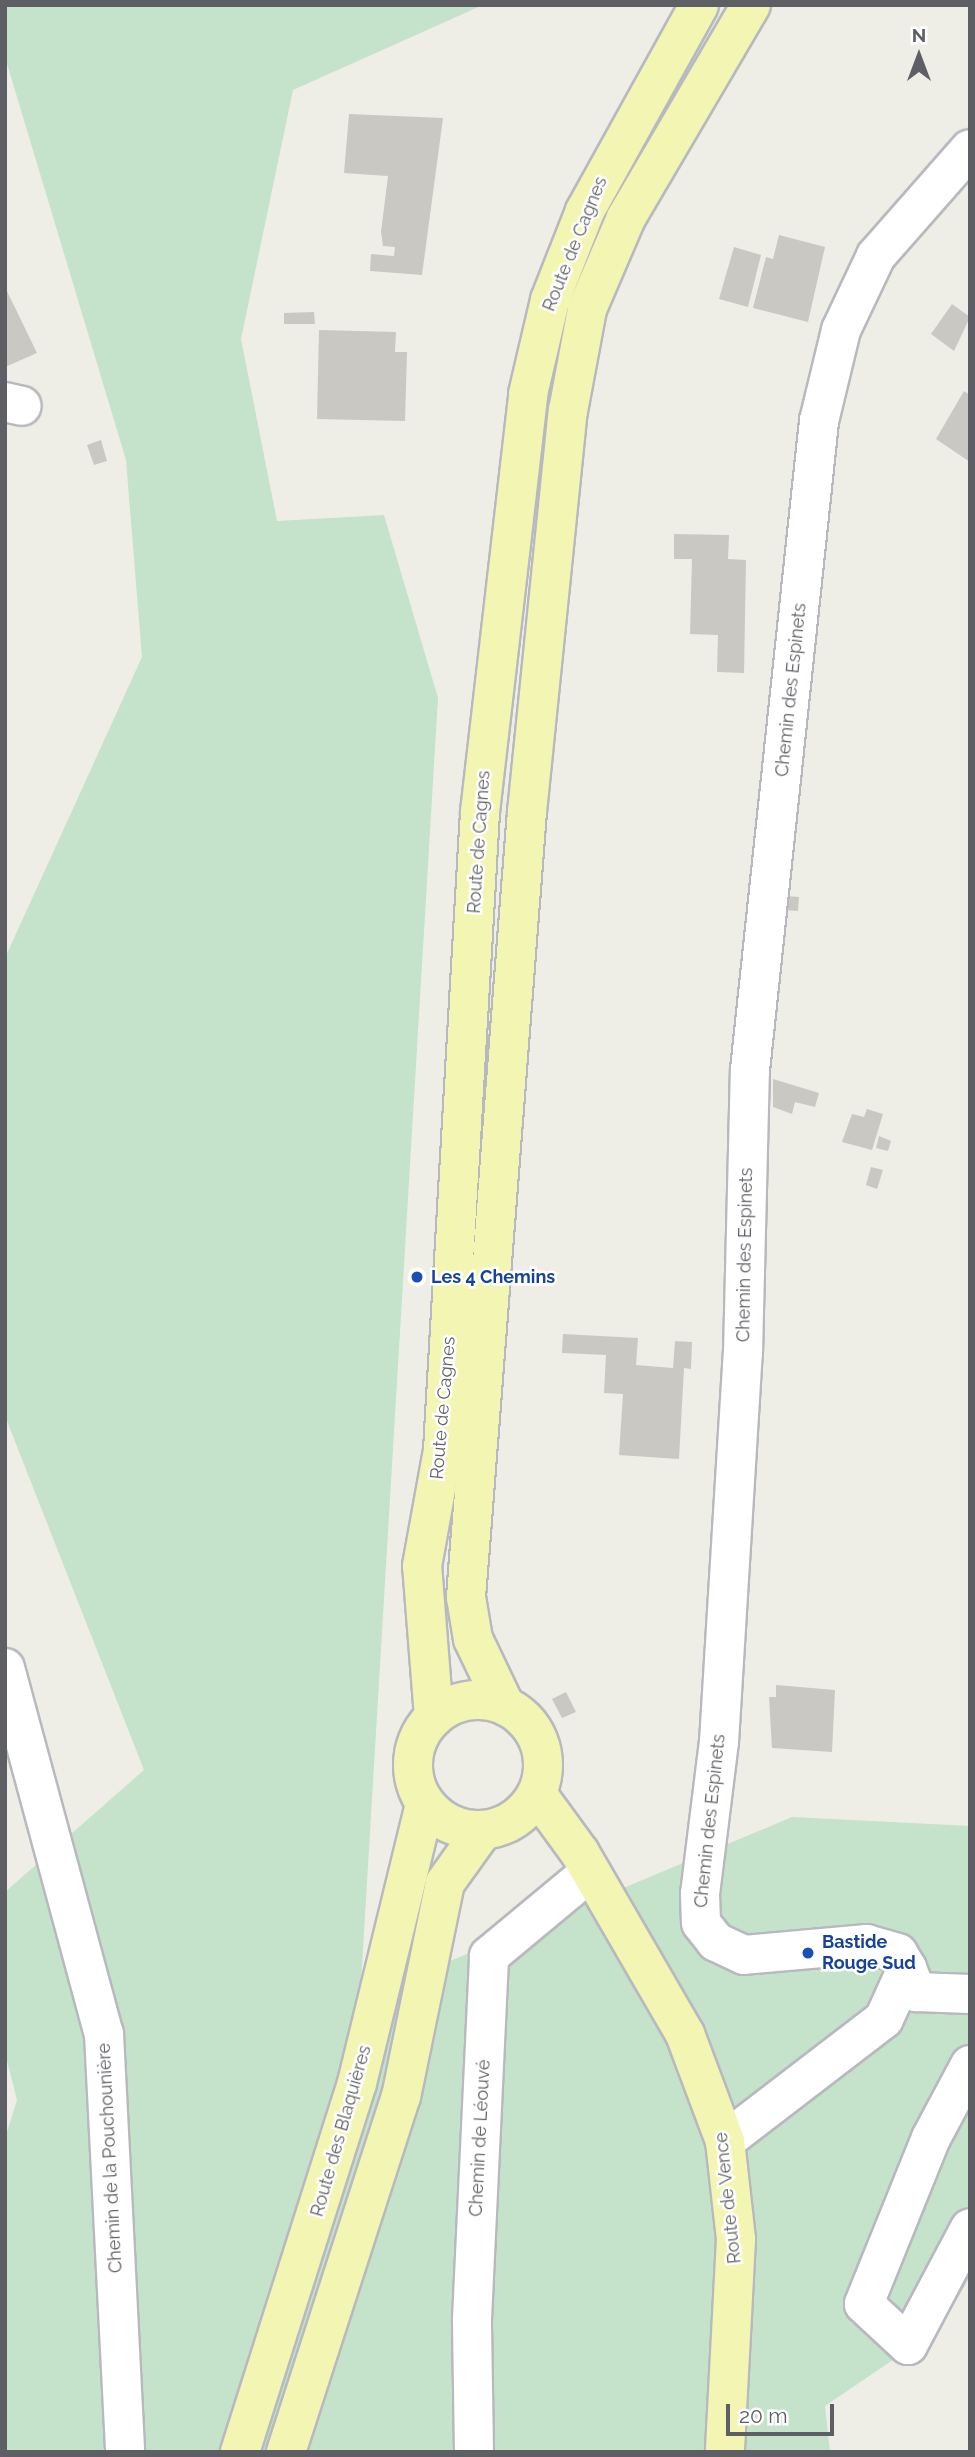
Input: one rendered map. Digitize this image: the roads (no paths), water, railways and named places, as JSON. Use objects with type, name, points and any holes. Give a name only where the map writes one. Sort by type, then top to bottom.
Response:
[{"type":"main road","name":"Route de Cagnes","points":[[434,1717],[422,1566],[443,1450],[480,812],[528,394],[550,300],[584,211],[699,5]]},
{"type":"main road","name":"Route de Cagnes","points":[[505,1706],[473,1639],[466,1597],[527,812],[568,411],[587,309],[626,218],[751,5]]},
{"type":"main road","points":[[286,2452],[401,2097],[445,1883],[510,1815],[543,1764],[536,1733],[505,1706],[468,1701],[434,1717],[412,1759],[425,1805],[451,1824],[510,1815]]},
{"type":"main road","name":"Route des Blaquières","points":[[240,2452],[357,2083],[425,1805]]},
{"type":"main road","name":"Route de Vence","points":[[510,1815],[585,1862],[685,2034],[726,2141],[736,2239],[726,2452]]},
{"type":"street","name":"Chemin des Espinets","points":[[970,149],[876,256],[841,330],[819,421],[750,1070],[740,1409],[719,1742],[700,1894],[701,1923],[716,1942],[744,1955],[867,1944],[898,1953],[916,1992],[970,1994]]},
{"type":"street","name":"Chemin de la Pouchounière","points":[[5,1668],[104,2034],[125,2452]]},
{"type":"street","name":"Chemin de Léouvé","points":[[474,2452],[472,2319],[489,1956],[585,1862]]},
{"type":"street","points":[[726,2141],[884,2019],[907,1968]]},
{"type":"street","points":[[970,2065],[931,2138],[864,2304],[908,2345],[970,2228]]},
{"type":"place","name":"Les 4 Chemins","points":[[417,1277]]},
{"type":"place","name":"Bastide Rouge Sud","points":[[808,1953]]}]
